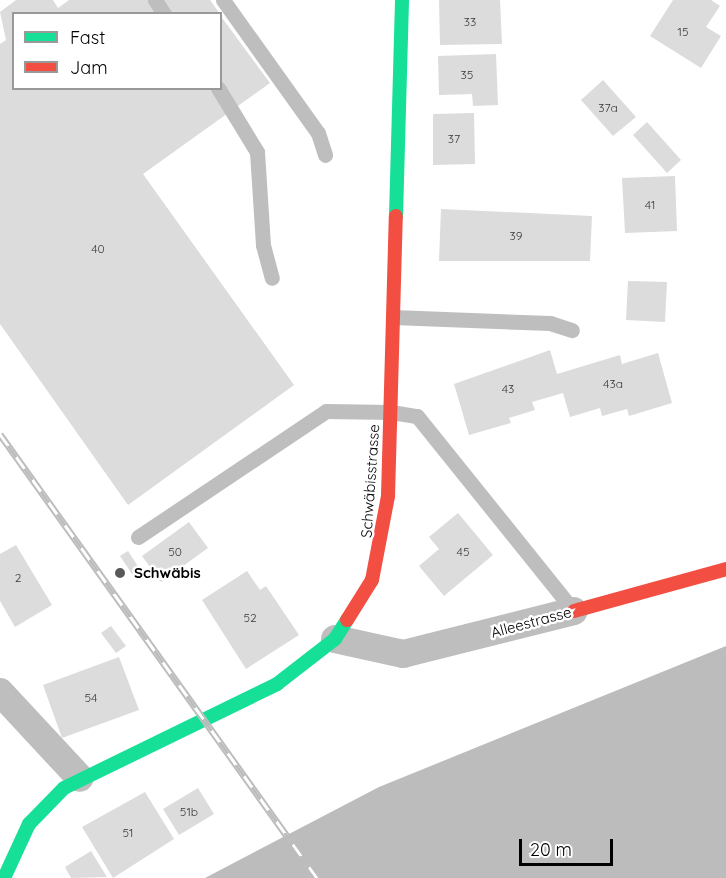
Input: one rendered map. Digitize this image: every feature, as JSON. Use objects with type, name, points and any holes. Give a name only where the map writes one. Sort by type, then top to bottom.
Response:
[{"type":"street","name":"Schwäbisstrasse","points":[[4,878],[29,824],[80,778],[244,702],[335,639],[361,602],[379,558],[391,412],[402,0]]},
{"type":"street","name":"Alleestrasse","points":[[335,639],[403,654],[574,611],[726,569]]},
{"type":"street","points":[[0,692],[80,778]]},
{"type":"lane","points":[[223,0],[318,133],[325,155]]},
{"type":"lane","points":[[219,90],[257,152],[263,245],[272,278]]},
{"type":"lane","points":[[393,317],[550,323],[572,330]]},
{"type":"lane","points":[[138,537],[326,411],[391,412],[417,416],[574,611]]},
{"type":"shaded area","points":[[726,646],[726,878],[205,878],[379,787]]},
{"type":"building","points":[[16,0],[53,0],[58,8],[69,0],[210,0],[219,12],[12,12],[12,90],[222,90],[222,18],[270,83],[143,174],[294,385],[128,505],[0,324],[0,44],[6,40],[0,12]]},
{"type":"building","points":[[439,0],[500,0],[502,44],[440,45]]},
{"type":"building","points":[[673,0],[711,0],[720,6],[706,27],[721,36],[701,68],[650,36]]},
{"type":"building","points":[[496,54],[498,105],[473,106],[472,94],[439,95],[438,56]]},
{"type":"building","points":[[603,80],[636,117],[613,136],[581,100]]},
{"type":"building","points":[[474,113],[475,164],[433,165],[433,114]]},
{"type":"building","points":[[647,122],[681,160],[667,173],[633,135]]},
{"type":"building","points":[[675,176],[677,231],[625,233],[622,178]]},
{"type":"building","points":[[441,209],[592,216],[590,261],[439,261]]},
{"type":"building","points":[[628,281],[667,282],[665,322],[626,320]]},
{"type":"building","points":[[550,350],[557,374],[620,355],[622,364],[658,353],[672,403],[629,416],[627,409],[602,416],[600,408],[570,417],[563,393],[532,402],[535,410],[509,418],[511,423],[469,435],[454,384]]},
{"type":"building","points":[[458,513],[493,555],[444,596],[419,566],[439,549],[429,537]]},
{"type":"building","points":[[189,522],[208,548],[161,582],[142,556]]},
{"type":"building","points":[[16,545],[52,605],[15,627],[0,601],[0,554]]},
{"type":"building","points":[[128,551],[141,571],[134,577],[120,556]]},
{"type":"building","points":[[247,571],[260,590],[266,586],[299,635],[246,669],[202,600]]},
{"type":"building","points":[[111,626],[126,646],[116,653],[101,633]]},
{"type":"building","points":[[119,657],[139,710],[62,738],[43,685]]},
{"type":"building","points":[[198,788],[214,814],[179,835],[163,809]]},
{"type":"building","points":[[145,792],[174,839],[113,878],[82,827]]},
{"type":"building","points":[[91,851],[107,877],[71,878],[65,867]]},
{"type":"railway","points":[[0,434],[317,878]]},
{"type":"traffic: fast","points":[[396,216],[402,0]]},
{"type":"traffic: fast","points":[[4,878],[29,824],[64,788],[277,684],[335,639],[347,620]]},
{"type":"traffic: jam","points":[[347,620],[372,580],[388,496],[396,216]]},
{"type":"traffic: jam","points":[[574,611],[726,569]]},
{"type":"place","name":"Schwäbis","points":[[120,573]]}]
